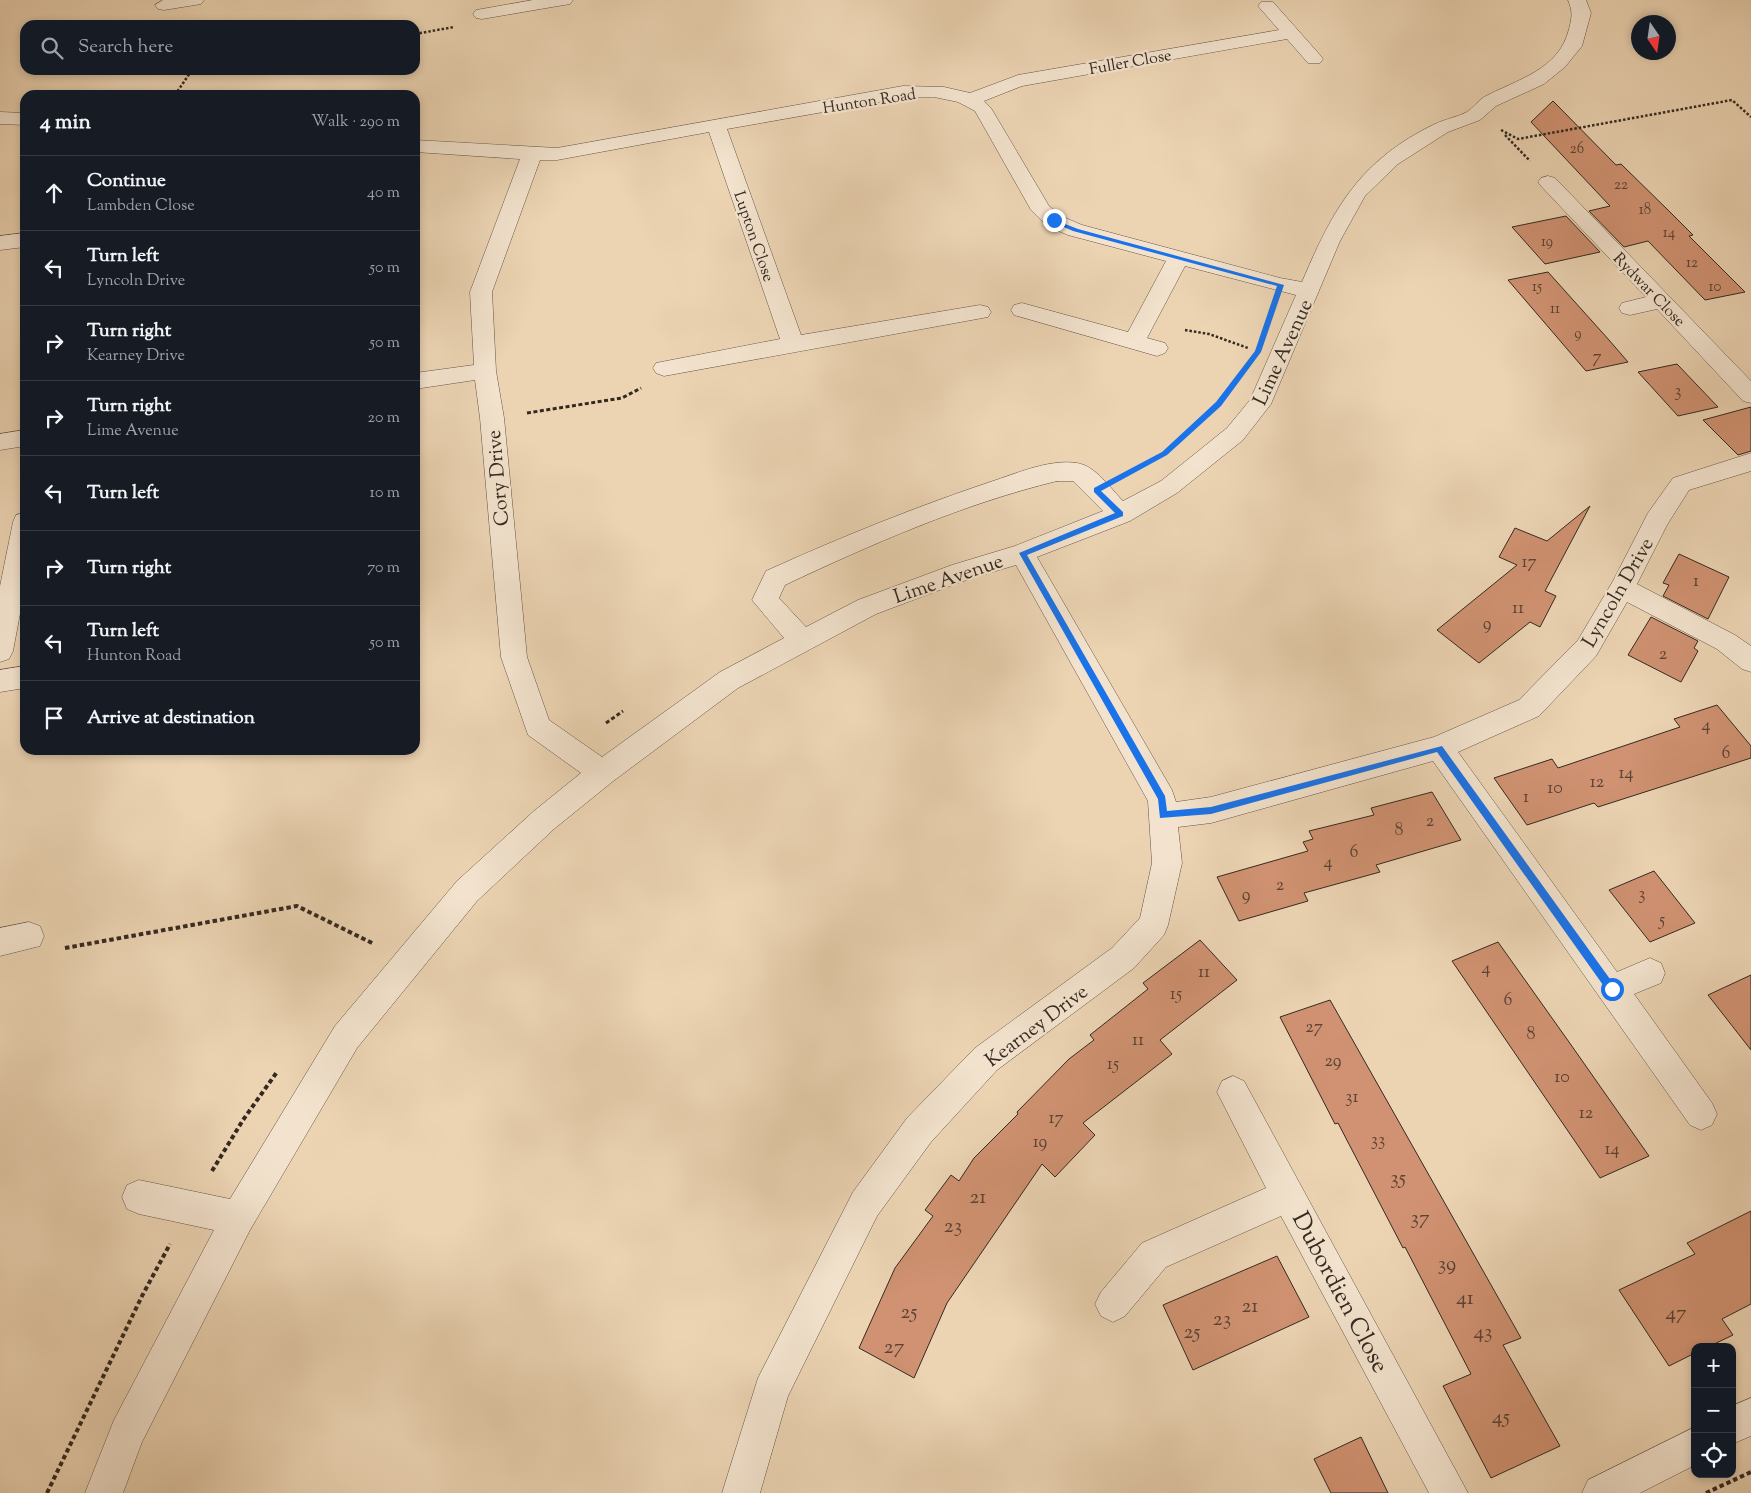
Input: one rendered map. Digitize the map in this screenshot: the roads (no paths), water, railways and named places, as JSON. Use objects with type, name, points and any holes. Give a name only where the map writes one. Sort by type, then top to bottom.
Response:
[{"type":"street","points":[[482,14],[523,14],[564,0]]},
{"type":"street","name":"Lime Avenue","points":[[104,1493],[126,1433],[238,1218],[346,1037],[467,891],[544,820],[602,773],[729,680],[867,607],[961,572],[1022,553],[1121,514],[1169,487],[1235,434],[1260,404],[1330,241],[1357,193],[1391,160],[1441,128],[1473,116],[1489,102],[1537,80],[1559,63],[1573,46],[1577,33],[1582,13],[1577,0]]},
{"type":"street","points":[[164,5],[197,4]]},
{"type":"street","points":[[1267,6],[1314,59]]},
{"type":"street","name":"Fuller Close","points":[[972,99],[1018,81],[1291,32]]},
{"type":"street","name":"Hunton Road","points":[[420,146],[557,154],[717,127],[902,92],[926,90],[972,99]]},
{"type":"street","points":[[972,99],[982,108],[1031,196],[1041,210],[1054,220],[1075,230],[1280,285],[1310,290]]},
{"type":"street","points":[[0,118],[20,119]]},
{"type":"street","name":"Lupton Close","points":[[717,127],[793,344]]},
{"type":"street","name":"Cory Drive","points":[[532,154],[481,292],[486,371],[514,657],[538,727],[602,773]]},
{"type":"street","name":"Rydwar Close","points":[[1548,182],[1751,395]]},
{"type":"street","points":[[0,243],[20,241]]},
{"type":"street","points":[[1134,341],[1179,258]]},
{"type":"street","points":[[1630,308],[1662,302]]},
{"type":"street","points":[[1022,310],[1157,348]]},
{"type":"street","points":[[664,368],[980,312]]},
{"type":"street","points":[[420,380],[486,371]]},
{"type":"street","points":[[0,442],[20,439]]},
{"type":"street","name":"Lyncoln Drive","points":[[1163,816],[1211,810],[1439,748],[1529,708],[1587,648],[1622,588],[1657,520],[1681,484],[1751,462]]},
{"type":"street","points":[[802,640],[765,600],[775,578],[821,555],[999,487],[1062,470],[1078,472],[1121,514]]},
{"type":"street","points":[[0,651],[20,548]]},
{"type":"street","name":"Kearney Drive","points":[[741,1493],[771,1391],[865,1204],[913,1138],[986,1060],[1059,1008],[1123,958],[1153,925],[1167,864],[1162,799],[1022,553]]},
{"type":"street","points":[[1622,588],[1726,642],[1751,661]]},
{"type":"street","points":[[0,681],[20,678]]},
{"type":"street","points":[[1439,748],[1702,1114]]},
{"type":"street","points":[[0,942],[29,936]]},
{"type":"street","points":[[1612,989],[1650,973]]},
{"type":"street","name":"Dubordien Close","points":[[1233,1092],[1449,1493]]},
{"type":"street","points":[[1113,1304],[1154,1255],[1290,1196]]},
{"type":"street","points":[[139,1197],[190,1206],[238,1218]]},
{"type":"street","points":[[1736,1424],[1751,1416]]},
{"type":"street","points":[[1601,1493],[1691,1447]]}]
